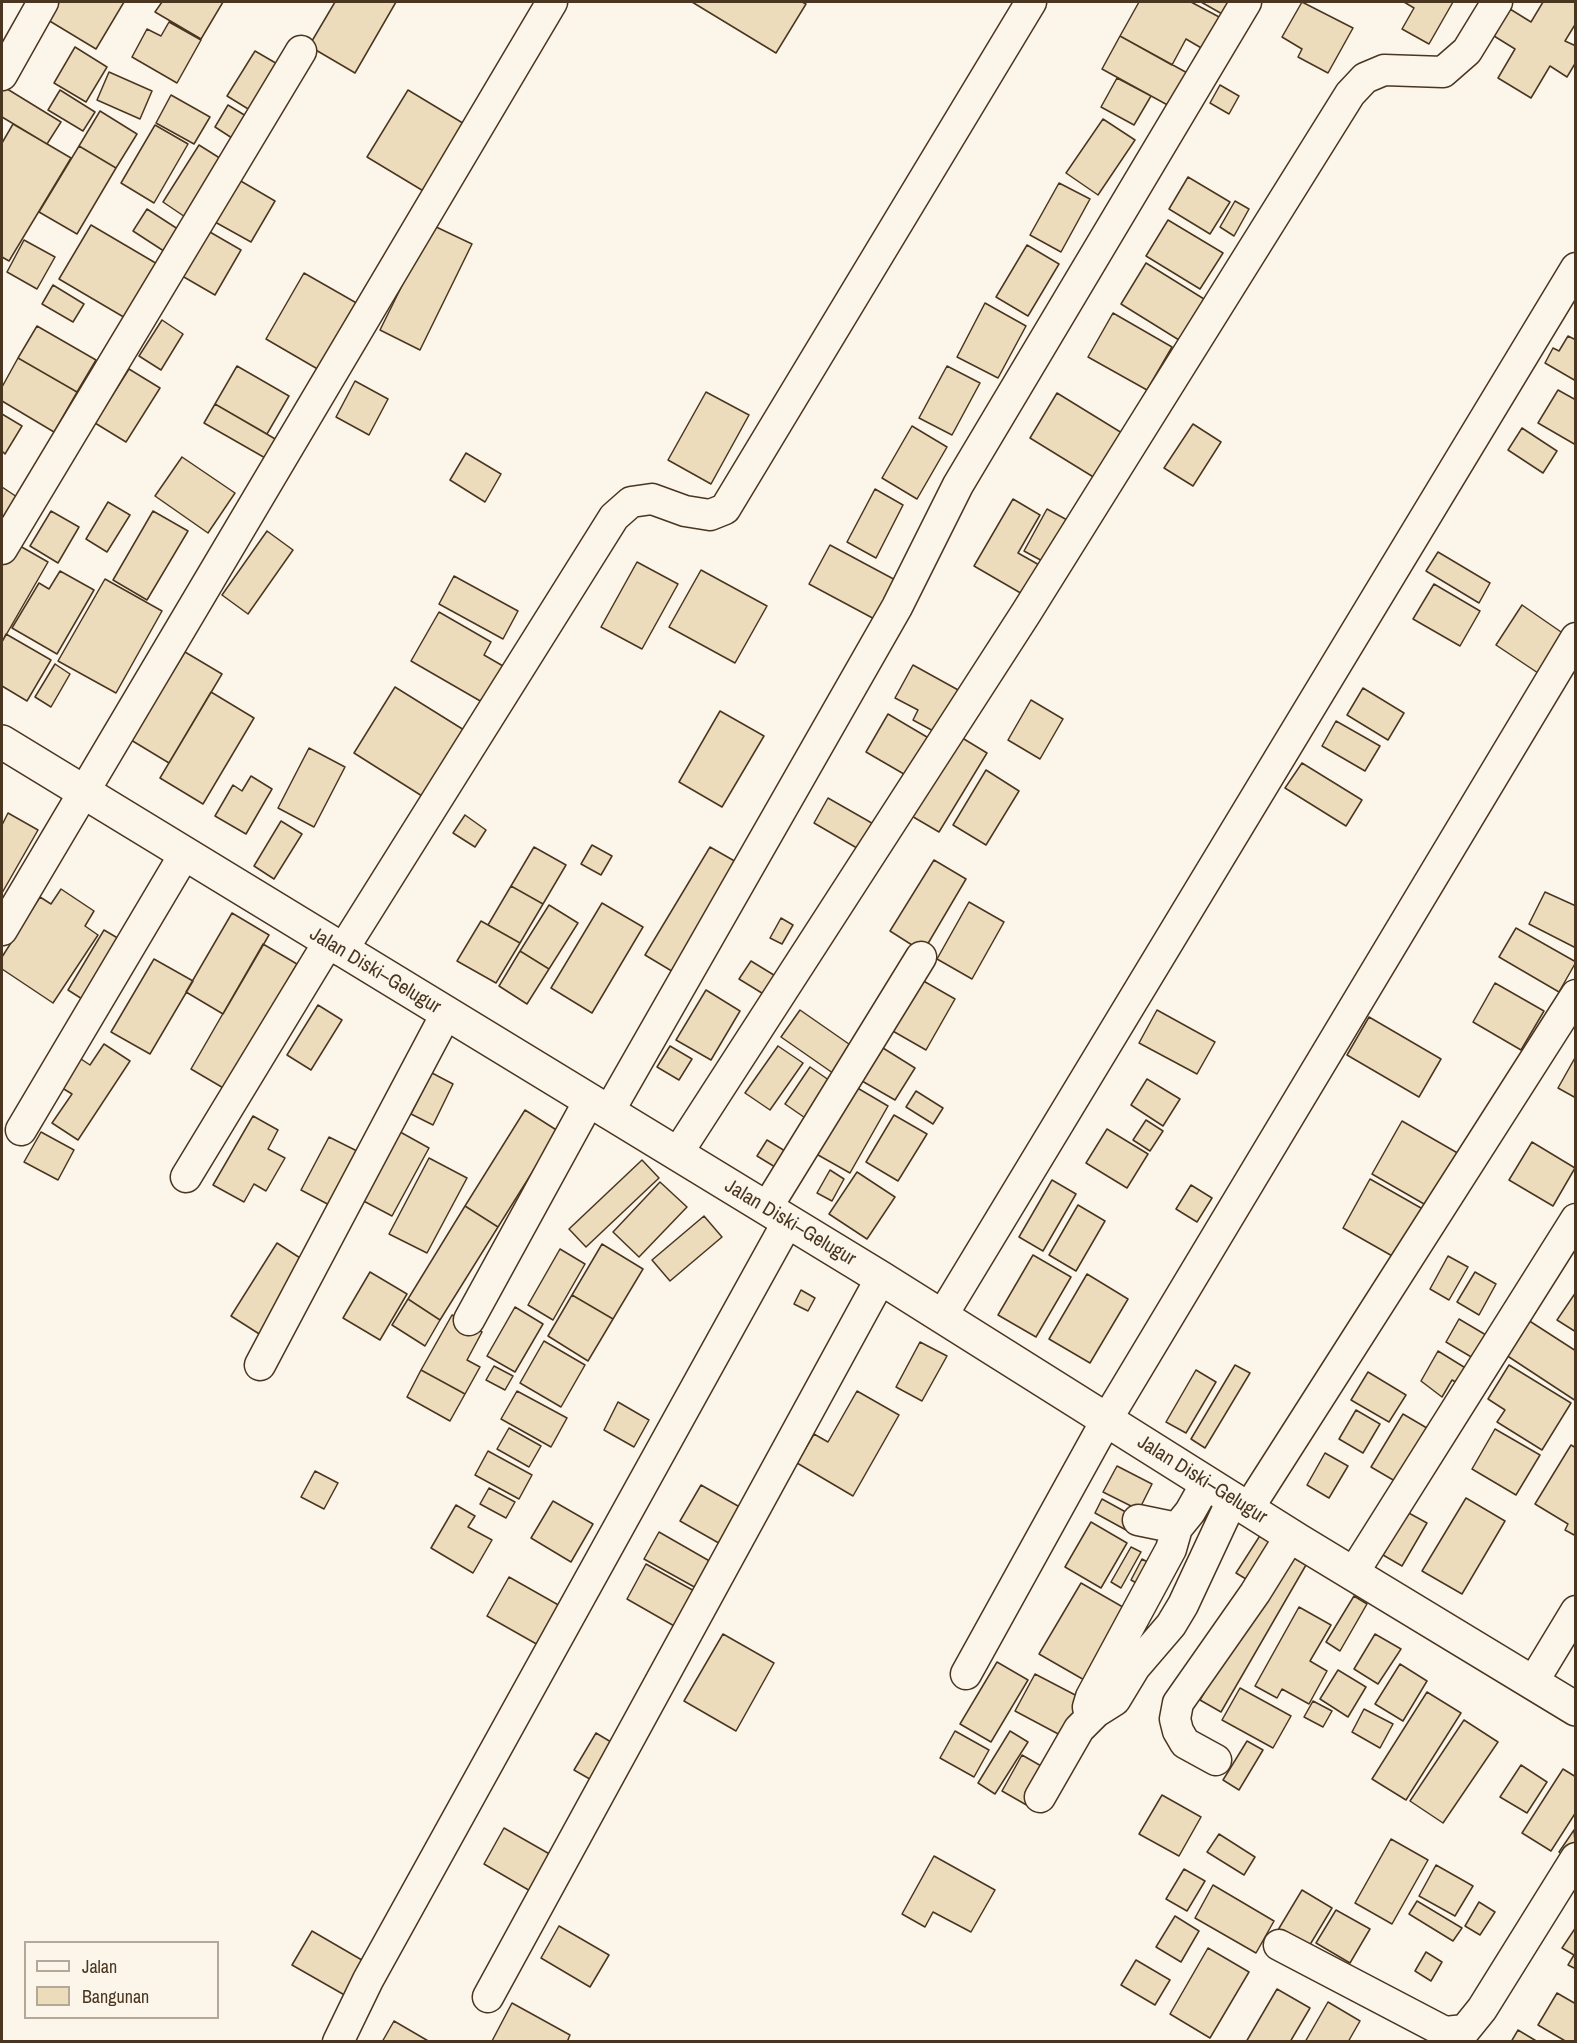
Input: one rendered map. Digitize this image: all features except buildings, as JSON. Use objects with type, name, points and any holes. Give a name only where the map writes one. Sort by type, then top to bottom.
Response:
[{"type":"main road","name":"Jalan Diski–Gelugur","points":[[2,742],[881,1278],[1291,1535],[1575,1709]]},
{"type":"street","points":[[2,75],[43,2]]},
{"type":"street","points":[[2,930],[552,2]]},
{"type":"street","points":[[186,1177],[614,517],[632,502],[652,499],[685,511],[710,515],[725,509],[1031,2]]},
{"type":"street","points":[[469,1320],[599,1107],[897,607],[958,485],[1246,2]]},
{"type":"street","points":[[677,1154],[1026,613],[1350,94],[1365,78],[1384,70],[1443,72],[1467,51],[1497,2]]},
{"type":"street","points":[[2,549],[301,51]]},
{"type":"street","points":[[942,1316],[1575,268]]},
{"type":"street","points":[[966,1674],[1107,1419],[1575,638]]},
{"type":"street","points":[[21,1130],[184,855]]},
{"type":"street","points":[[338,2042],[368,1980],[777,1216],[921,957]]},
{"type":"street","points":[[1040,1797],[1079,1729],[1115,1700],[1135,1667],[1171,1625],[1183,1605],[1216,1532],[1229,1496],[1575,995]]},
{"type":"street","points":[[260,1365],[446,1014]]},
{"type":"street","points":[[1354,1572],[1575,1219]]},
{"type":"street","points":[[488,1997],[881,1278]]},
{"type":"street","points":[[1090,1718],[1088,1707],[1091,1697],[1171,1549],[1180,1523],[1229,1496]]},
{"type":"street","points":[[1138,1520],[1180,1523],[1216,1532]]},
{"type":"street","points":[[1216,1760],[1185,1743],[1178,1731],[1175,1719],[1178,1703],[1291,1535]]},
{"type":"street","points":[[1533,1682],[1575,1611]]},
{"type":"street","points":[[1279,1945],[1445,2032],[1465,2030],[1482,2009],[1575,1858]]}]
